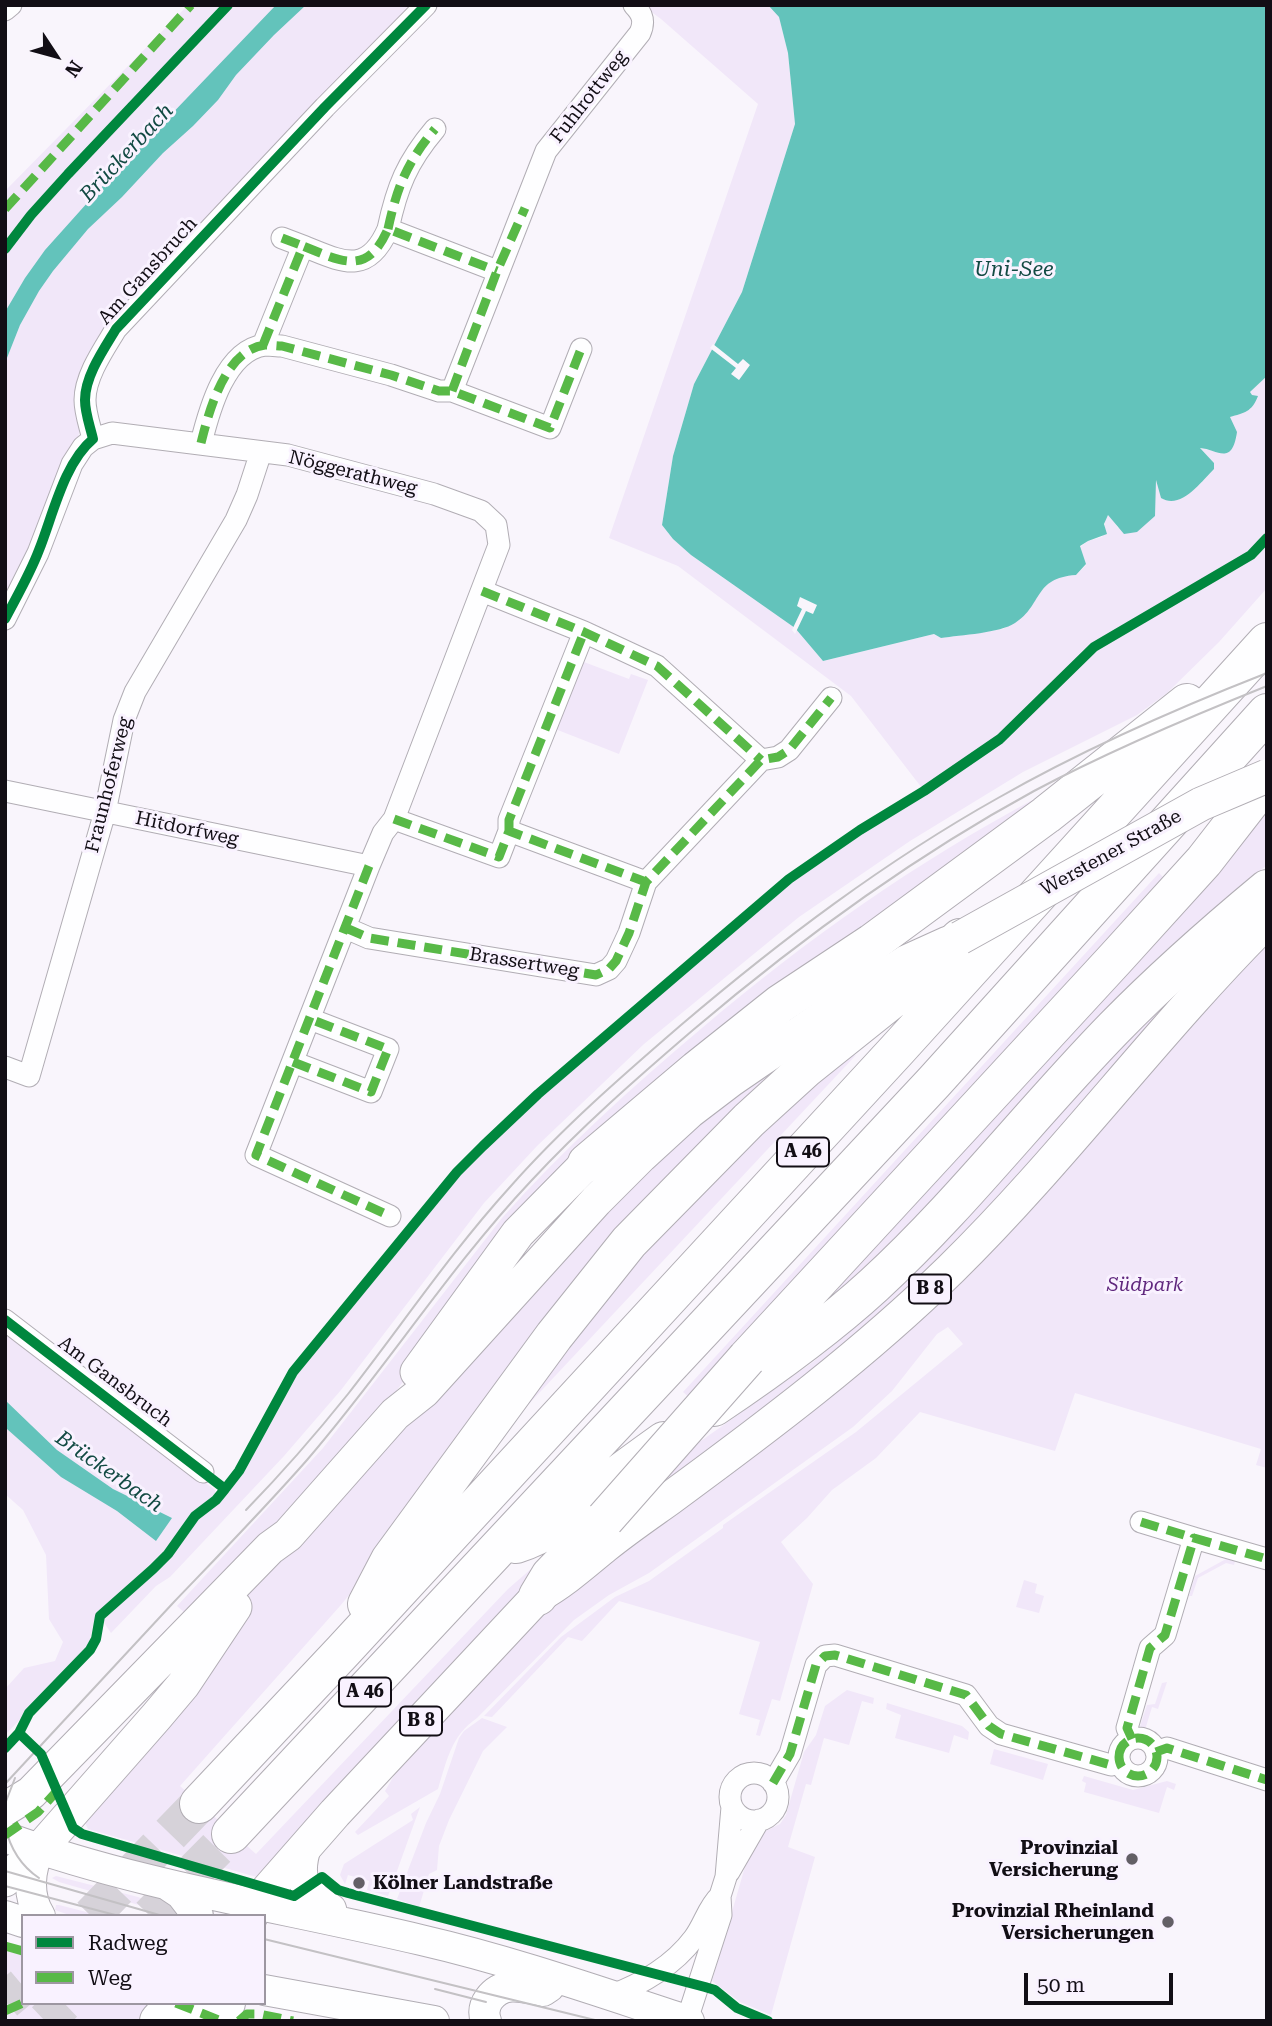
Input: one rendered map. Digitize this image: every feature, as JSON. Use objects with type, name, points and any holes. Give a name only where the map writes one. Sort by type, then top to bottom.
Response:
[{"type":"highway","points":[[587,1163],[780,1004],[872,943],[1046,815],[1263,646]]},
{"type":"highway","name":"A 46","points":[[199,1804],[897,1050],[1263,646]]},
{"type":"highway","name":"A 46","points":[[230,1834],[934,1082],[1267,713]]},
{"type":"highway","points":[[538,1596],[550,1576],[605,1519],[747,1358],[1204,861],[1267,778]]},
{"type":"highway","points":[[498,1550],[533,1539],[564,1519],[632,1463],[810,1337],[874,1285],[949,1209],[1113,1029],[1203,942],[1267,889]]},
{"type":"highway","name":"A 46","points":[[343,1651],[390,1560],[600,1275],[647,1223],[805,1069],[861,1007],[915,981],[960,938]]},
{"type":"highway","points":[[159,2021],[174,2005]]},
{"type":"highway","points":[[203,2021],[223,2005]]},
{"type":"main road","name":"Werstener Straße","points":[[960,938],[1201,804],[1267,778]]},
{"type":"main road","name":"B 8","points":[[250,1911],[335,1813],[538,1596],[560,1583],[607,1544],[722,1460],[888,1328],[952,1268],[1018,1200],[1223,966],[1267,921]]},
{"type":"main road","points":[[5,1810],[31,1793],[270,1548],[288,1535],[395,1414],[424,1391],[549,1251],[650,1147],[689,1112],[731,1080],[861,1007]]},
{"type":"main road","points":[[395,1414],[414,1375],[492,1266],[518,1233],[587,1163]]},
{"type":"main road","points":[[5,1880],[40,1849],[183,1685],[236,1605],[279,1553],[288,1535]]},
{"type":"main road","points":[[5,1837],[79,1862],[250,1911],[334,1920],[424,1940],[688,2020]]},
{"type":"main road","points":[[306,1847],[302,1871],[306,1887],[313,1898],[331,1909],[334,1920]]},
{"type":"main road","points":[[39,1914],[34,1904],[30,1879],[34,1860],[40,1849]]},
{"type":"main road","points":[[169,1886],[181,1894],[196,1914]]},
{"type":"main road","points":[[486,2021],[484,2012],[487,2002],[501,1988],[517,1985],[543,1991],[561,1980]]},
{"type":"main road","points":[[266,1990],[434,2021]]},
{"type":"street","points":[[5,10],[11,5]]},
{"type":"street","name":"Am Gansbruch","points":[[93,439],[86,395],[100,356],[116,329],[248,187],[426,5]]},
{"type":"street","name":"Fuhlrottweg","points":[[498,271],[546,151],[640,33],[644,25],[643,19],[634,5]]},
{"type":"street","points":[[282,238],[344,261],[363,259],[379,249],[410,161],[435,129]]},
{"type":"street","points":[[388,229],[498,271],[452,391]]},
{"type":"street","points":[[263,345],[303,246]]},
{"type":"street","points":[[201,443],[209,408],[223,379],[240,359],[263,345],[282,346],[391,375],[439,391],[452,391],[550,428],[581,349]]},
{"type":"street","name":"Nöggerathweg","points":[[93,439],[112,433],[288,455],[434,494],[481,511],[496,526],[499,545],[482,591]]},
{"type":"street","points":[[5,619],[38,553],[72,464],[83,447],[93,439]]},
{"type":"street","name":"Fraunhoferweg","points":[[5,1068],[29,1076],[105,812],[124,720],[135,692],[236,520],[261,452]]},
{"type":"street","points":[[390,1216],[256,1155],[369,866],[383,834],[394,819],[482,591],[583,632],[657,666],[761,760]]},
{"type":"street","points":[[394,819],[499,857],[509,831],[509,820],[583,632]]},
{"type":"street","name":"Brassertweg","points":[[346,928],[369,937],[596,975],[609,970],[629,933],[646,882],[761,760],[778,757],[789,750],[831,698]]},
{"type":"street","name":"Hitdorfweg","points":[[5,791],[369,866]]},
{"type":"street","points":[[509,831],[646,882]]},
{"type":"street","points":[[293,1062],[371,1092],[388,1049],[310,1019]]},
{"type":"street","name":"Am Gansbruch","points":[[5,1320],[204,1472]]},
{"type":"street","points":[[1142,1522],[1267,1559]]},
{"type":"street","points":[[1132,1739],[1127,1728],[1150,1648],[1165,1635],[1194,1538]]},
{"type":"street","points":[[773,1783],[782,1772],[790,1754],[816,1665],[825,1656],[835,1655],[967,1695],[989,1726],[1001,1734],[1111,1765],[1119,1763]]},
{"type":"street","points":[[1132,1739],[1147,1740],[1156,1752],[1155,1766],[1143,1776],[1129,1774],[1119,1763],[1121,1748],[1132,1739]]},
{"type":"street","points":[[1156,1752],[1167,1748],[1267,1780]]},
{"type":"street","points":[[688,2020],[721,1915],[732,1807],[731,1789],[744,1775],[757,1773],[773,1783],[777,1794],[776,1805],[769,1815],[753,1821],[740,1817],[732,1807]]},
{"type":"street","points":[[612,1995],[643,1981],[677,1956],[694,1938],[759,1820]]},
{"type":"green space","points":[[188,5],[421,5],[119,322],[80,424],[78,440],[5,608],[5,191]]},
{"type":"green space","points":[[642,5],[768,5],[779,17],[788,53],[795,124],[742,292],[694,384],[673,456],[662,525],[673,539],[691,555],[795,628],[823,661],[934,634],[941,638],[1003,629],[1030,607],[1053,579],[1076,575],[1086,565],[1080,547],[1088,541],[1102,537],[1105,532],[1105,519],[1109,514],[1118,528],[1155,516],[1156,480],[1161,498],[1186,494],[1196,487],[1214,469],[1214,463],[1200,448],[1226,453],[1236,438],[1230,417],[1252,396],[1250,392],[1267,376],[1267,588],[1219,642],[1167,693],[1137,715],[1023,772],[910,841],[799,917],[644,1044],[537,1146],[484,1203],[341,1390],[284,1456],[170,1577],[156,1586],[111,1633],[101,1618],[169,1555],[197,1519],[219,1502],[241,1472],[295,1373],[459,1173],[540,1096],[790,880],[925,792],[851,696],[678,566],[609,538],[758,104]]},
{"type":"green space","points":[[576,659],[629,679],[631,674],[648,680],[619,754],[550,727]]},
{"type":"green space","points":[[1038,797],[715,1045],[406,1378],[349,1453],[185,1613],[177,1606],[323,1448],[502,1218],[598,1120],[702,1028],[822,933],[906,875]]},
{"type":"green space","points":[[1267,801],[1267,865],[1195,924],[1154,963],[884,1251],[801,1326]]},
{"type":"green space","points":[[1159,873],[1171,885],[691,1399],[683,1392]]},
{"type":"green space","name":"Südpark","points":[[1267,930],[1267,1468],[1256,1465],[1261,1449],[1075,1393],[1055,1451],[920,1412],[876,1458],[832,1490],[781,1542],[813,1584],[780,1701],[772,1699],[760,1736],[756,1735],[760,1720],[739,1714],[760,1642],[619,1601],[582,1641],[568,1637],[492,1717],[484,1716],[561,1637],[615,1597],[649,1581],[723,1528],[723,1525],[856,1432],[963,1344],[948,1327],[937,1334],[892,1391],[853,1427],[649,1573],[609,1595],[574,1620],[461,1733],[451,1749],[438,1789],[358,1835],[355,1832],[389,1796],[385,1791],[408,1752],[567,1589],[745,1454]]},
{"type":"green space","points":[[1199,967],[1134,1052],[891,1311],[630,1510],[698,1443],[813,1362],[866,1318],[918,1268],[1089,1079]]},
{"type":"green space","points":[[856,1055],[526,1407],[521,1400],[604,1290],[832,1060]]},
{"type":"green space","points":[[792,1059],[340,1606],[180,1786],[256,1854],[508,1589],[539,1562],[548,1565],[260,1878],[88,1829],[83,1819],[252,1587],[695,1117]]},
{"type":"green space","points":[[5,1328],[215,1490],[215,1495],[180,1530],[164,1555],[94,1621],[88,1649],[7,1733],[5,1689],[24,1668],[55,1661],[63,1642],[49,1619],[46,1555],[23,1510],[5,1494]]},
{"type":"green space","points":[[1226,1559],[1235,1561],[1234,1565],[1226,1563],[1198,1578],[1192,1596],[1189,1596],[1195,1576]]},
{"type":"green space","points":[[1024,1580],[1037,1584],[1035,1593],[1044,1596],[1039,1613],[1016,1607]]},
{"type":"green space","points":[[1167,1682],[1158,1709],[1152,1707],[1145,1730],[1140,1726],[1147,1705],[1155,1704],[1162,1683]]},
{"type":"green space","points":[[847,1690],[874,1698],[873,1704],[862,1701],[849,1745],[824,1738],[811,1785],[806,1784],[788,1847],[815,1857],[771,2015],[740,2002],[712,1981],[751,1846],[761,1833],[780,1824],[786,1815],[804,1752],[816,1735],[825,1706]]},
{"type":"green space","points":[[887,1703],[962,1726],[969,1732],[968,1740],[954,1735],[949,1753],[895,1738],[901,1715],[886,1709]]},
{"type":"green space","points":[[482,1718],[507,1727],[483,1751],[449,1820],[439,1846],[437,1870],[429,1874],[419,1907],[397,1899],[440,1794],[459,1738]]},
{"type":"green space","points":[[994,1749],[1048,1764],[1043,1780],[990,1764]]},
{"type":"green space","points":[[1084,1776],[1133,1790],[1167,1781],[1176,1784],[1174,1790],[1167,1787],[1159,1813],[1084,1792]]},
{"type":"green space","points":[[420,1807],[388,1896],[367,1890],[369,1881],[348,1875],[345,1884],[340,1875],[344,1864],[413,1820],[411,1814]]},
{"type":"green space","points":[[56,1876],[138,1897],[172,1909],[170,1914],[59,1882],[52,1878]]},
{"type":"green space","points":[[56,1905],[59,1905],[94,1914],[66,1914],[55,1910]]},
{"type":"green space","points":[[5,1950],[21,1955],[21,2005],[153,2005],[141,2021],[5,2021]]},
{"type":"water","points":[[276,5],[306,5],[236,75],[218,100],[193,126],[88,229],[39,291],[20,325],[5,363],[5,312],[45,250]]},
{"type":"water","name":"Uni-See","points":[[768,5],[1267,5],[1267,376],[1250,392],[1258,396],[1250,409],[1230,417],[1237,432],[1232,449],[1223,453],[1200,448],[1214,463],[1214,469],[1197,487],[1183,498],[1168,501],[1161,498],[1156,480],[1155,516],[1137,532],[1124,534],[1108,515],[1104,524],[1107,534],[1080,546],[1086,564],[1076,575],[1052,581],[1024,616],[1008,626],[941,638],[934,634],[823,661],[795,628],[691,555],[662,525],[673,456],[694,384],[742,292],[795,124],[788,53],[779,17]]},
{"type":"water","points":[[5,1400],[57,1450],[113,1489],[172,1518],[156,1541],[117,1511],[61,1477],[7,1429]]},
{"type":"pier","points":[[713,344],[738,364],[743,359],[750,365],[739,380],[731,374],[736,368],[710,348]]},
{"type":"pier","points":[[800,597],[817,605],[813,614],[806,611],[795,634],[792,630],[802,609],[797,606]]},
{"type":"tunnel","points":[[93,1914],[199,1804]]},
{"type":"tunnel","points":[[152,1914],[231,1834]]},
{"type":"tunnel","points":[[5,2001],[21,1988]]},
{"type":"tunnel","points":[[45,2021],[62,2005]]},
{"type":"tram line","points":[[246,1510],[336,1409],[467,1237],[530,1165],[571,1123],[719,993],[834,904],[956,823],[1030,780],[1097,746],[1267,673]]},
{"type":"tram line","points":[[5,1784],[307,1460],[501,1214],[570,1141],[651,1066],[815,932],[944,844],[1034,791],[1091,762],[1267,686]]},
{"type":"tram line","points":[[5,1804],[15,1778]]},
{"type":"tram line","points":[[5,1826],[17,1856],[39,1878]]},
{"type":"tram line","points":[[5,1871],[156,1914]]},
{"type":"tram line","points":[[5,1886],[111,1914]]},
{"type":"tram line","points":[[266,1939],[599,2021]]},
{"type":"tram line","points":[[435,1989],[486,2002]]},
{"type":"marked path","points":[[5,209],[191,5]]},
{"type":"marked path","points":[[388,229],[404,176],[435,129]]},
{"type":"marked path","points":[[452,391],[497,271],[525,208]]},
{"type":"marked path","points":[[263,345],[303,246],[341,260],[352,261],[371,254],[388,229],[497,271]]},
{"type":"marked path","points":[[282,238],[303,246]]},
{"type":"marked path","points":[[201,443],[214,399],[229,370],[251,349],[265,345],[282,346],[391,375],[439,391],[452,391],[550,428],[581,349]]},
{"type":"marked path","points":[[482,591],[584,632],[657,666],[761,760]]},
{"type":"marked path","points":[[509,831],[509,820],[584,632]]},
{"type":"marked path","points":[[346,928],[369,938],[596,975],[609,969],[616,961],[629,933],[646,882],[761,760],[778,757],[789,750],[831,698]]},
{"type":"marked path","points":[[394,819],[499,857],[509,831],[646,882]]},
{"type":"marked path","points":[[369,866],[256,1155],[390,1216]]},
{"type":"marked path","points":[[293,1062],[371,1092],[388,1049],[310,1019]]},
{"type":"marked path","points":[[1141,1522],[1194,1538]]},
{"type":"marked path","points":[[1132,1739],[1127,1728],[1150,1648],[1165,1635],[1194,1538],[1267,1559]]},
{"type":"marked path","points":[[773,1783],[790,1754],[816,1665],[825,1656],[835,1655],[966,1695],[989,1726],[1001,1734],[1111,1765],[1119,1763]]},
{"type":"marked path","points":[[1138,1738],[1152,1743],[1157,1757],[1152,1771],[1138,1776],[1124,1771],[1119,1757],[1124,1743],[1138,1738]]},
{"type":"marked path","points":[[1156,1752],[1167,1748],[1267,1780]]},
{"type":"marked path","points":[[5,1835],[38,1812],[57,1791]]},
{"type":"marked path","points":[[5,1946],[21,1950]]},
{"type":"marked path","points":[[5,2011],[21,2004]]},
{"type":"marked path","points":[[181,2005],[221,2021]]},
{"type":"marked path","points":[[239,2021],[247,2014],[293,2021]]},
{"type":"cycle path","points":[[5,249],[68,174],[228,5]]},
{"type":"cycle path","points":[[5,619],[35,559],[67,475],[83,449],[93,439],[86,410],[86,391],[96,363],[116,329],[325,107],[426,5]]},
{"type":"cycle path","points":[[5,1748],[19,1733],[29,1713],[90,1650],[96,1639],[100,1616],[168,1554],[195,1516],[216,1500],[225,1489],[239,1471],[293,1372],[457,1172],[483,1146],[538,1094],[789,879],[1000,739],[1094,647],[1251,555],[1267,538]]},
{"type":"cycle path","points":[[5,1320],[225,1489]]},
{"type":"cycle path","points":[[19,1733],[41,1754],[73,1828],[82,1834],[294,1896],[322,1877],[338,1890],[348,1893],[715,1990],[737,2008],[768,2021]]},
{"type":"place","name":"Provinzial Versicherung","points":[[1132,1859]]},
{"type":"place","name":"Kölner Landstraße","points":[[359,1883]]},
{"type":"place","name":"Provinzial Rheinland Versicherungen","points":[[1168,1922]]},
{"type":"water label","name":"Brückerbach","points":[[127,153]]},
{"type":"water label","name":"Brückerbach","points":[[109,1472]]}]
